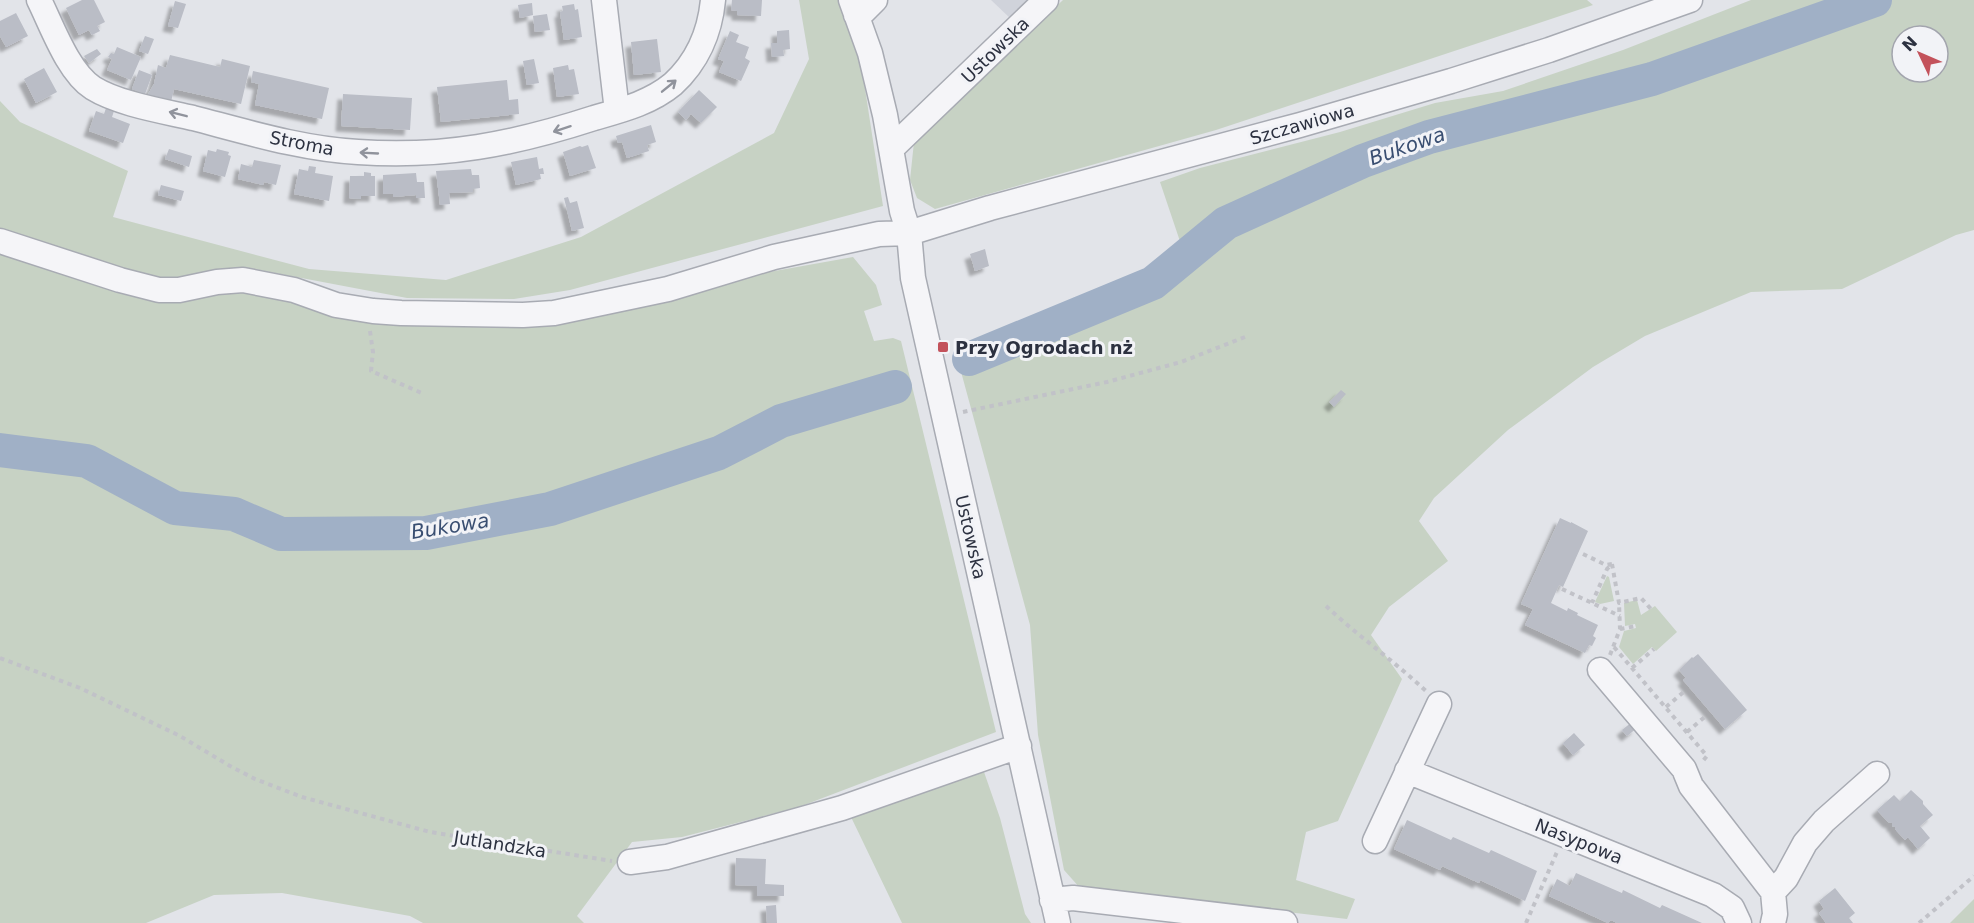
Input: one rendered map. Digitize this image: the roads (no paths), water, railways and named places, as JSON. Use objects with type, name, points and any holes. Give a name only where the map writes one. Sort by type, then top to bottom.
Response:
[{"type":"street","name":"Stroma","points":[[39,0],[74,69],[92,87],[117,98],[309,146],[382,154],[474,149],[544,134],[638,104],[661,92],[688,68],[707,32],[713,0]]},
{"type":"street","points":[[604,0],[617,111]]},
{"type":"street","name":"Ustowska","points":[[854,8],[864,11],[875,0]]},
{"type":"street","name":"Ustowska","points":[[891,149],[1046,0]]},
{"type":"street","name":"Szczawiowa","points":[[0,241],[120,280],[159,290],[179,290],[243,279],[294,290],[336,305],[366,310],[401,313],[523,315],[554,313],[668,289],[774,257],[879,234],[909,233],[990,208],[1300,125],[1549,50],[1676,2]]},
{"type":"street","name":"Ustowska","points":[[854,8],[874,67],[902,211],[909,233],[913,278],[1058,923]]},
{"type":"street","points":[[1601,671],[1684,769],[1698,795],[1773,892],[1775,914],[1773,923]]},
{"type":"street","points":[[1375,842],[1439,704]]},
{"type":"street","points":[[630,862],[667,858],[842,808],[1019,746]]},
{"type":"street","name":"Nasypowa","points":[[1407,771],[1713,895],[1732,908],[1739,923]]},
{"type":"street","points":[[1773,892],[1786,878],[1805,843],[1824,821],[1877,774]]},
{"type":"street","points":[[1052,900],[1073,898],[1285,923]]},
{"type":"waterway","name":"Bukowa","points":[[969,359],[1153,283],[1226,223],[1363,161],[1429,137],[1652,79],[1875,0]]},
{"type":"waterway","name":"Bukowa","points":[[0,450],[87,461],[175,508],[234,514],[281,534],[426,533],[550,509],[719,453],[781,421],[895,387]]},
{"type":"place","name":"Przy Ogrodach nż","points":[[943,347]]}]
